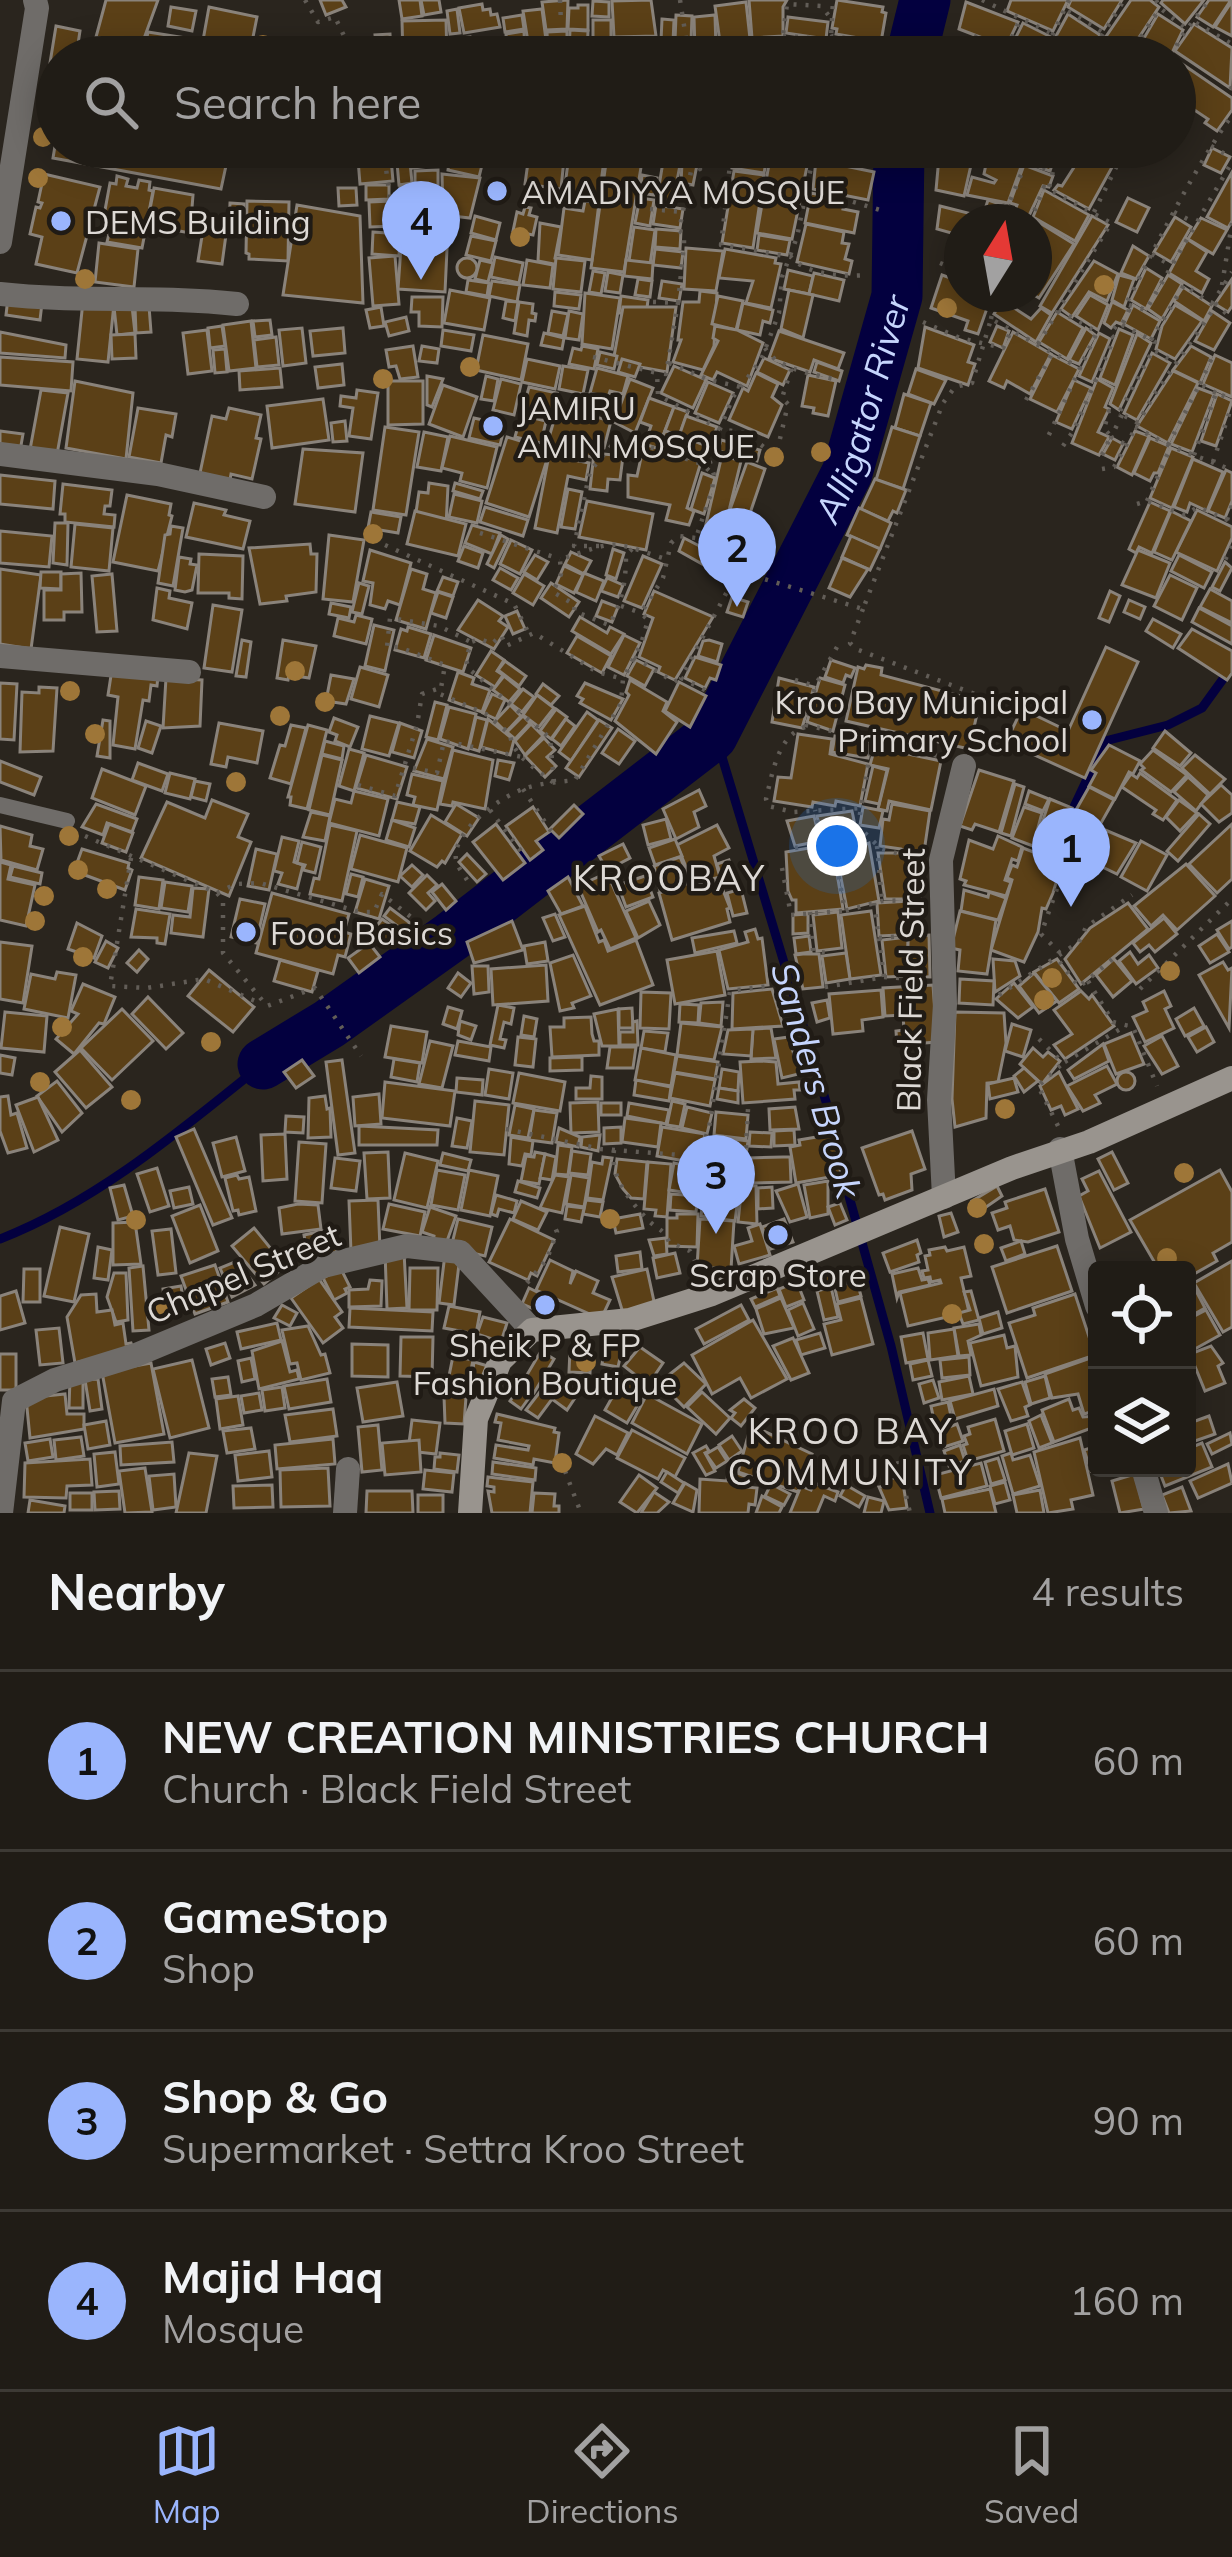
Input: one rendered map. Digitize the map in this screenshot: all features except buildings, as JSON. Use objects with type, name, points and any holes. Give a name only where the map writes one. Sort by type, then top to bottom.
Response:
[{"type":"main road","points":[[470,1513],[476,1419],[500,1361],[532,1330],[630,1320],[712,1294],[1064,1148],[1089,1142],[1232,1078]]},
{"type":"street","points":[[0,242],[36,4]]},
{"type":"street","points":[[0,294],[237,304]]},
{"type":"street","points":[[0,454],[158,474],[264,497]]},
{"type":"street","points":[[0,656],[189,672]]},
{"type":"street","name":"Black Field Street","points":[[944,1197],[939,1100],[945,978],[941,860],[964,766]]},
{"type":"street","points":[[1064,1148],[1077,1239],[1088,1276]]},
{"type":"street","name":"Chapel Street","points":[[1,1513],[14,1401],[280,1295],[323,1267],[407,1246],[460,1252],[532,1330]]},
{"type":"street","points":[[345,1513],[348,1469]]},
{"type":"street","points":[[1146,1477],[1156,1513]]},
{"type":"lane","points":[[0,805],[67,821]]},
{"type":"path","points":[[305,0],[318,22],[334,17],[344,36]]},
{"type":"path","points":[[560,0],[561,22]]},
{"type":"path","points":[[680,0],[686,36]]},
{"type":"path","points":[[833,0],[833,36]]},
{"type":"path","points":[[982,0],[1054,35],[1069,0]]},
{"type":"path","points":[[1102,36],[1124,0]]},
{"type":"path","points":[[1183,36],[1209,0]]},
{"type":"path","points":[[1141,36],[1161,3],[1187,29]]},
{"type":"path","points":[[782,36],[787,4],[821,6],[830,17]]},
{"type":"path","points":[[1065,9],[1104,33]]},
{"type":"path","points":[[1013,36],[1021,17]]},
{"type":"path","points":[[1194,22],[1232,44]]},
{"type":"path","points":[[1063,446],[1084,408],[1114,338],[1113,330],[1122,325],[1127,302],[1232,115]]},
{"type":"path","points":[[1146,310],[1232,160],[1211,146]]},
{"type":"path","points":[[386,168],[391,205]]},
{"type":"path","points":[[592,357],[666,374],[684,244],[679,231],[682,212],[691,171],[699,168]]},
{"type":"path","points":[[730,168],[721,245],[791,257],[796,264],[814,270],[866,274]]},
{"type":"path","points":[[695,538],[714,475],[709,459],[719,429],[733,397],[765,348],[779,313],[782,277],[791,257],[810,168]]},
{"type":"path","points":[[1012,204],[1024,168]]},
{"type":"path","points":[[1048,188],[1054,168]]},
{"type":"path","points":[[1094,213],[1116,168]]},
{"type":"path","points":[[807,188],[880,210]]},
{"type":"path","points":[[1037,204],[1048,188],[1111,223],[1038,344]]},
{"type":"path","points":[[650,209],[682,212]]},
{"type":"path","points":[[1174,212],[1196,223]]},
{"type":"path","points":[[1221,291],[1232,224]]},
{"type":"path","points":[[1152,254],[1170,265]]},
{"type":"path","points":[[940,263],[944,265]]},
{"type":"path","points":[[1102,470],[1114,467],[1232,272]]},
{"type":"path","points":[[1151,340],[1184,285],[1230,314]]},
{"type":"path","points":[[653,302],[678,303]]},
{"type":"path","points":[[1129,305],[1162,321]]},
{"type":"path","points":[[1046,441],[1097,332],[1058,311]]},
{"type":"path","points":[[988,698],[850,643],[943,403],[955,387],[972,383],[992,312]]},
{"type":"path","points":[[991,319],[1080,368]]},
{"type":"path","points":[[923,322],[960,338],[1004,348],[1012,328]]},
{"type":"path","points":[[1102,455],[1155,342],[1122,325]]},
{"type":"path","points":[[765,348],[772,358],[838,380]]},
{"type":"path","points":[[1153,350],[1176,363]]},
{"type":"path","points":[[1026,400],[1053,352]]},
{"type":"path","points":[[1147,501],[1214,353]]},
{"type":"path","points":[[669,363],[741,387]]},
{"type":"path","points":[[658,373],[658,395],[719,429],[745,433],[776,456],[788,404],[782,398],[791,370],[788,365]]},
{"type":"path","points":[[1200,384],[1232,402],[1213,462]]},
{"type":"path","points":[[1194,455],[1216,392]]},
{"type":"path","points":[[1127,445],[1104,429],[1109,411],[1170,445],[1232,470]]},
{"type":"path","points":[[667,560],[607,545],[574,546],[590,471],[619,436],[702,464],[714,475]]},
{"type":"path","points":[[1137,504],[1147,501],[1185,515],[1198,507],[1229,521],[1232,505]]},
{"type":"path","points":[[480,533],[560,559],[607,545]]},
{"type":"path","points":[[634,657],[674,682],[681,678],[740,562],[695,538],[679,536],[671,543],[663,578],[641,613]]},
{"type":"path","points":[[385,545],[514,604],[530,636]]},
{"type":"path","points":[[1232,547],[1225,560],[1232,563]]},
{"type":"path","points":[[560,559],[561,574],[553,592],[575,605],[574,611],[608,625],[620,606],[626,556],[632,549]]},
{"type":"path","points":[[738,571],[863,609]]},
{"type":"path","points":[[467,880],[455,851],[466,831],[523,789],[574,780],[621,703],[623,679],[648,620],[620,606]]},
{"type":"path","points":[[554,783],[522,757],[502,726],[440,694],[445,665],[399,646],[387,647],[390,618],[439,626],[471,642],[492,644],[501,635],[506,646],[534,633],[597,672],[623,679]]},
{"type":"path","points":[[471,642],[466,660],[469,670],[550,738],[554,783]]},
{"type":"path","points":[[806,725],[815,686],[837,647]]},
{"type":"path","points":[[681,678],[705,690]]},
{"type":"path","points":[[795,680],[815,686]]},
{"type":"path","points":[[358,785],[395,796],[422,694],[440,688]]},
{"type":"path","points":[[861,808],[793,812],[768,806],[778,749],[792,733],[806,725],[964,766]]},
{"type":"path","points":[[872,740],[857,822],[877,846],[914,858],[941,860]]},
{"type":"path","points":[[413,768],[437,773],[444,741],[522,757]]},
{"type":"path","points":[[523,789],[550,831]]},
{"type":"path","points":[[490,810],[523,854]]},
{"type":"path","points":[[815,810],[822,843]]},
{"type":"path","points":[[67,821],[91,840],[217,893],[223,900],[223,953],[267,1006]]},
{"type":"path","points":[[795,848],[865,833]]},
{"type":"path","points":[[832,842],[845,911]]},
{"type":"path","points":[[877,846],[883,901]]},
{"type":"path","points":[[131,858],[110,986],[147,988],[204,979],[267,1006],[315,988],[361,1056]]},
{"type":"path","points":[[1059,952],[1041,934],[1041,923],[1065,866]]},
{"type":"path","points":[[782,868],[791,914],[845,911],[883,901],[942,900]]},
{"type":"path","points":[[217,893],[236,884],[260,883],[361,912],[374,912],[382,894],[421,925]]},
{"type":"path","points":[[998,994],[1079,942],[1085,927],[1132,895]]},
{"type":"path","points":[[1140,989],[1232,899]]},
{"type":"path","points":[[874,904],[884,977]]},
{"type":"path","points":[[810,912],[813,951],[827,952]]},
{"type":"path","points":[[879,938],[943,930]]},
{"type":"path","points":[[1059,952],[1058,960],[1079,988],[1115,957]]},
{"type":"path","points":[[825,987],[884,977],[945,978]]},
{"type":"path","points":[[1088,981],[1113,1022],[1133,1027],[1168,1107]]},
{"type":"path","points":[[693,1156],[696,1143],[704,1142],[710,1128],[730,992],[769,986]]},
{"type":"path","points":[[1064,1148],[1038,1086],[1063,1063],[1127,1025]]},
{"type":"path","points":[[1039,1039],[1063,1063]]},
{"type":"path","points":[[506,1129],[745,1168],[748,1109]]},
{"type":"path","points":[[614,1150],[612,1166],[617,1179],[669,1242],[690,1251],[712,1294]]},
{"type":"path","points":[[525,1288],[547,1259],[557,1232],[554,1225]]},
{"type":"path","points":[[898,1461],[910,1513]]},
{"type":"path","points":[[565,1471],[581,1513]]},
{"type":"waterway","name":"Alligator River","points":[[916,36],[925,0]]},
{"type":"waterway","name":"Alligator River","points":[[263,1064],[329,1024],[451,937],[712,736],[847,473],[897,296],[899,168]]},
{"type":"waterway","name":"Sanders Brook","points":[[755,653],[719,747],[833,1125],[930,1513]]},
{"type":"waterway","points":[[1073,809],[1105,741],[1168,725],[1202,708],[1223,679]]},
{"type":"waterway","points":[[0,1239],[105,1184],[263,1064]]},
{"type":"place","name":"AMADIYYA MOSQUE","points":[[497,191]]},
{"type":"place","name":"DEMS Building","points":[[61,221]]},
{"type":"place","name":"Majid Haq","points":[[421,280]]},
{"type":"place","name":"JAMIRU AMIN MOSQUE","points":[[493,426]]},
{"type":"place","name":"GameStop","points":[[737,607]]},
{"type":"place","name":"Kroo Bay Municipal Primary School","points":[[1092,720]]},
{"type":"place","name":"NEW CREATION MINISTRIES CHURCH","points":[[1071,907]]},
{"type":"place","name":"Food Basics","points":[[246,932]]},
{"type":"place","name":"Shop & Go","points":[[716,1234]]},
{"type":"place","name":"Scrap Store","points":[[778,1235]]},
{"type":"place","name":"Sheik P & FP Fashion Boutique","points":[[545,1305]]},
{"type":"district","name":"KROOBAY","points":[[670,877]]},
{"type":"district","name":"KROO BAY COMMUNITY","points":[[851,1450]]}]
